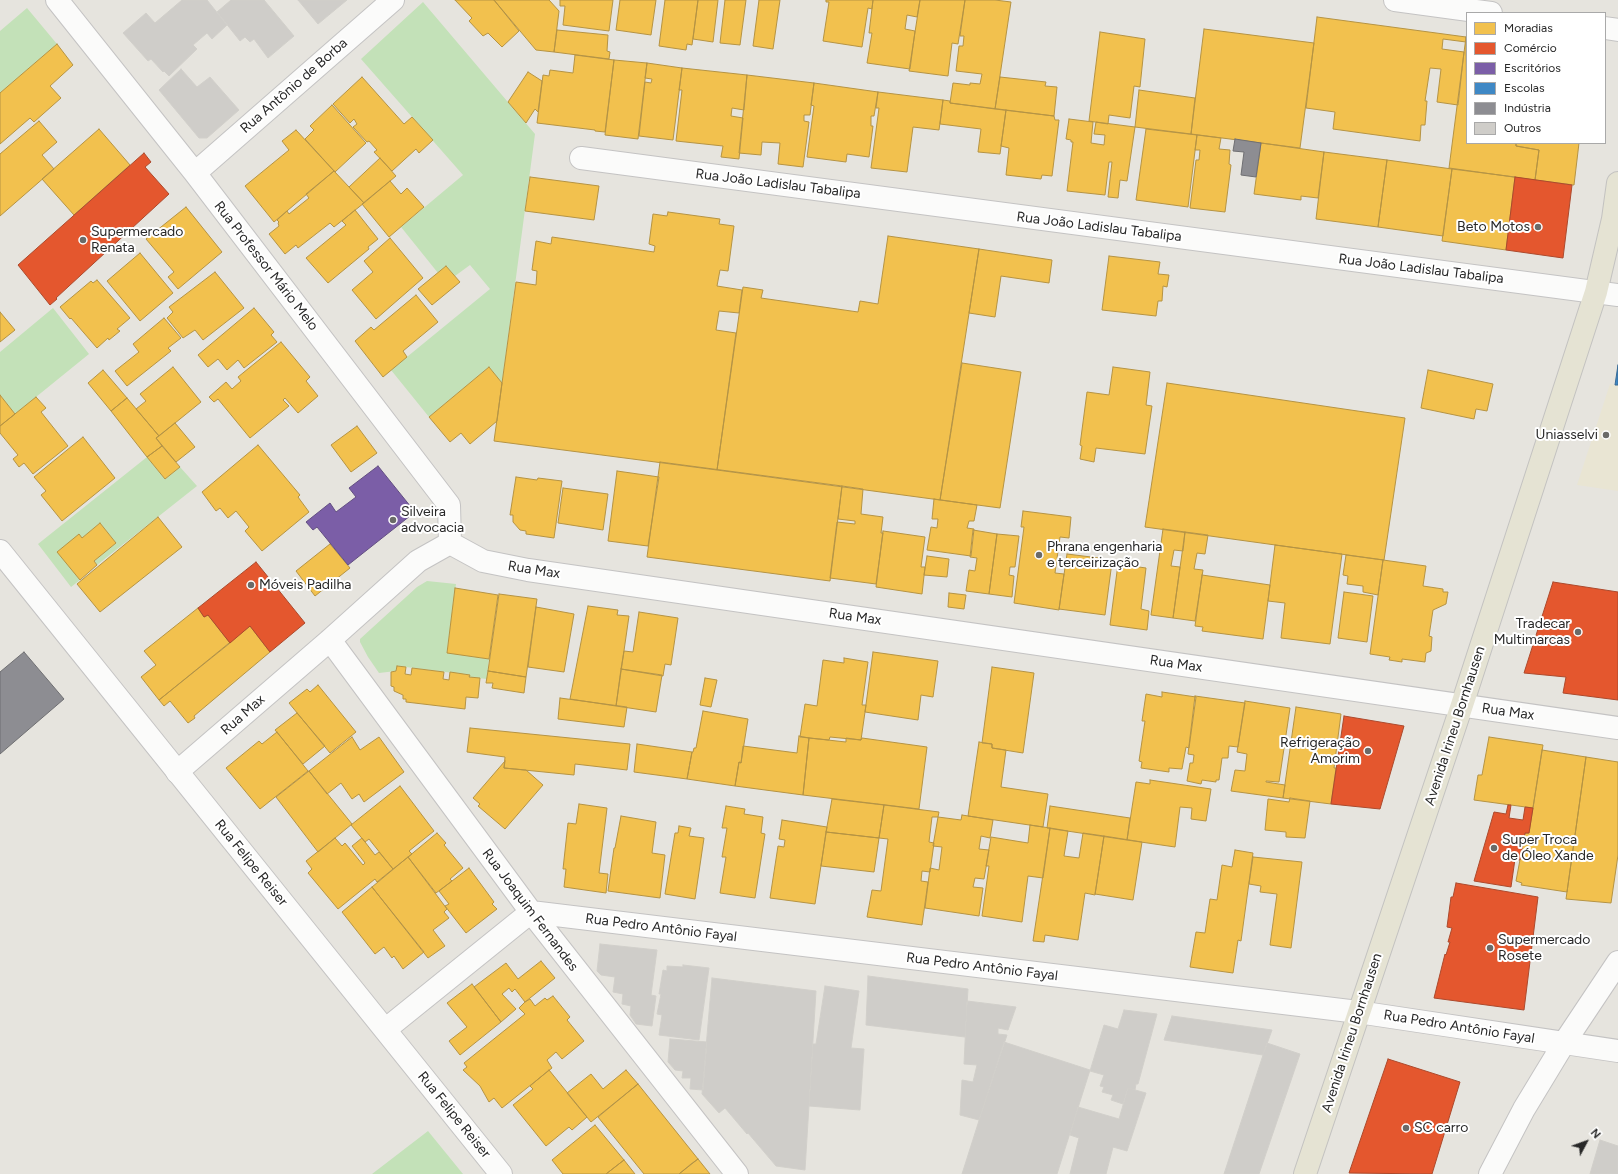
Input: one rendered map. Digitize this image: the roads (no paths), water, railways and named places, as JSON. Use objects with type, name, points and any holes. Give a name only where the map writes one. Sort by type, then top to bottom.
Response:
[{"type":"main road","name":"Avenida Irineu Bornhausen","points":[[1305,1174],[1462,705],[1596,292],[1613,219],[1618,182]]},
{"type":"street","name":"Rua Professor Mário Melo","points":[[57,0],[195,173],[449,504],[450,543]]},
{"type":"street","name":"Rua Antônio de Borba","points":[[195,173],[393,0]]},
{"type":"street","points":[[1395,0],[1484,12]]},
{"type":"street","points":[[1606,28],[1618,30]]},
{"type":"street","name":"Rua João Ladislau Tabalipa","points":[[581,158],[1618,295]]},
{"type":"street","name":"Rua Max","points":[[177,772],[330,640],[418,561],[450,543],[483,561],[528,570],[1618,728]]},
{"type":"street","name":"Rua Felipe Reiser","points":[[0,551],[386,1029],[501,1174]]},
{"type":"street","name":"Rua Joaquim Fernandes","points":[[330,640],[531,912],[738,1174]]},
{"type":"street","points":[[386,1029],[531,912]]},
{"type":"street","name":"Rua Pedro Antônio Fayal","points":[[531,912],[1358,1012],[1618,1051]]},
{"type":"street","points":[[1490,1174],[1524,1108],[1564,1043],[1618,962]]},
{"type":"place","name":"Beto Motos","points":[[1538,227]]},
{"type":"place","name":"Supermercado Renata","points":[[83,240]]},
{"type":"place","name":"Uniasselvi","points":[[1606,435]]},
{"type":"place","name":"Silveira advocacia","points":[[393,520]]},
{"type":"place","name":"Phrana engenharia e terceirização","points":[[1039,555]]},
{"type":"place","name":"Móveis Padilha","points":[[251,585]]},
{"type":"place","name":"Tradecar Multimarcas","points":[[1578,632]]},
{"type":"place","name":"Refrigeração Amorim","points":[[1368,751]]},
{"type":"place","name":"Super Troca de Óleo Xande","points":[[1494,848]]},
{"type":"place","name":"Supermercado Rosete","points":[[1490,948]]},
{"type":"place","name":"SC carro","points":[[1406,1128]]}]
